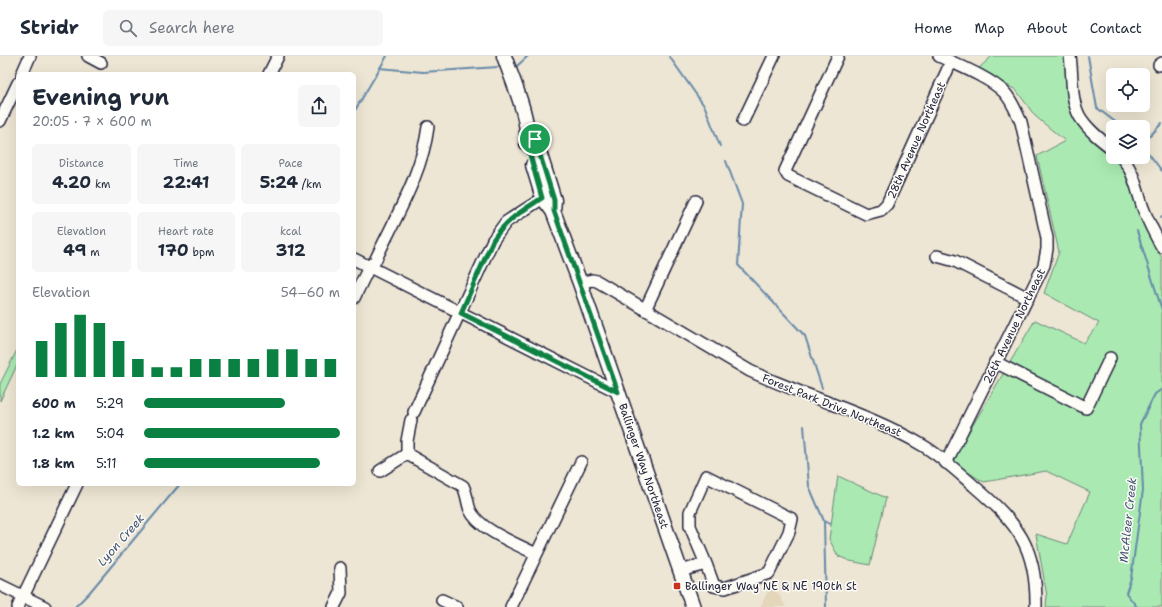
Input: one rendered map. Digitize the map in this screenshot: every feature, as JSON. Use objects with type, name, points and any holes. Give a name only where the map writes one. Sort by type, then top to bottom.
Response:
[{"type":"main road","points":[[504,56],[528,134],[527,144],[542,198],[554,211]]},
{"type":"main road","points":[[528,134],[535,139],[554,200],[554,211]]},
{"type":"main road","name":"Ballinger Way Northeast","points":[[554,211],[693,607]]},
{"type":"street","points":[[23,72],[30,56]]},
{"type":"street","points":[[88,56],[101,63]]},
{"type":"street","points":[[270,72],[278,56]]},
{"type":"street","points":[[743,121],[774,56]]},
{"type":"street","name":"28th Avenue Northeast","points":[[838,56],[785,171],[788,176],[866,214],[881,210],[887,204],[951,62]]},
{"type":"street","points":[[939,56],[951,62]]},
{"type":"street","points":[[1070,56],[1075,101],[1080,116],[1095,134],[1106,143]]},
{"type":"street","name":"26th Avenue Northeast","points":[[946,463],[1044,265],[1047,249],[1047,238],[1021,122],[1012,104],[1004,92],[951,62]]},
{"type":"street","points":[[0,121],[16,86]]},
{"type":"street","points":[[356,294],[408,192],[422,155],[428,127]]},
{"type":"street","points":[[1127,164],[1133,176],[1144,210],[1162,247]]},
{"type":"street","points":[[407,454],[406,441],[413,416],[493,240],[500,229],[513,216],[542,198]]},
{"type":"street","points":[[645,310],[696,201]]},
{"type":"street","points":[[937,256],[955,261],[1028,298]]},
{"type":"street","points":[[356,260],[618,392]]},
{"type":"street","name":"Forest Park Drive Northeast","points":[[580,283],[592,280],[597,281],[750,371],[776,383],[897,431],[924,445],[992,501],[1016,528],[1033,565],[1036,581],[1036,607]]},
{"type":"street","points":[[995,362],[1086,408],[1110,358]]},
{"type":"street","points":[[380,471],[407,454]]},
{"type":"street","points":[[407,454],[463,486],[470,509],[475,518],[487,528],[536,554]]},
{"type":"street","points":[[511,607],[581,462]]},
{"type":"street","points":[[706,476],[792,519],[789,532],[769,573],[725,588],[714,586],[706,564],[690,526],[690,512],[706,476]]},
{"type":"street","points":[[18,607],[76,486]]},
{"type":"street","points":[[680,571],[706,564]]},
{"type":"street","points":[[334,607],[341,593],[340,568]]},
{"type":"street","points":[[0,585],[45,607]]},
{"type":"street","points":[[442,600],[457,607]]},
{"type":"shaded area","points":[[771,585],[780,596],[786,607],[760,607]]},
{"type":"green space","points":[[992,56],[1066,56],[1070,107],[1090,139],[1106,152],[1106,164],[1120,164],[1122,166],[1137,207],[1162,258],[1162,607],[1046,607],[1047,596],[1036,534],[1067,544],[1090,492],[1046,471],[984,482],[951,462],[1035,320],[1084,343],[1099,323],[1044,293],[1059,252],[1037,156],[1065,141],[1035,116],[1016,90],[978,69]]},
{"type":"green space","points":[[16,352],[16,367],[0,401],[0,384]]},
{"type":"green space","points":[[838,476],[886,498],[870,565],[850,561],[838,556],[829,539]]},
{"type":"waterway","name":"Lyon Creek","points":[[356,109],[387,56]]},
{"type":"waterway","points":[[517,66],[528,56]]},
{"type":"waterway","points":[[669,56],[705,107],[720,146]]},
{"type":"waterway","name":"McAleer Creek","points":[[1088,56],[1097,108],[1113,120]]},
{"type":"waterway","points":[[379,68],[423,72],[498,67]]},
{"type":"waterway","points":[[1150,136],[1162,123]]},
{"type":"waterway","name":"McAleer Creek","points":[[1150,155],[1162,171]]},
{"type":"waterway","points":[[726,161],[742,204],[738,265],[805,336],[822,388]]},
{"type":"waterway","name":"McAleer Creek","points":[[1137,231],[1162,310]]},
{"type":"waterway","name":"McAleer Creek","points":[[1137,607],[1126,593],[1131,578],[1143,490],[1140,424],[1155,394],[1162,389]]},
{"type":"waterway","points":[[804,426],[809,486],[824,521],[826,607]]},
{"type":"waterway","name":"Lyon Creek","points":[[75,607],[89,593],[178,486]]},
{"type":"waterway","points":[[824,521],[830,524]]},
{"type":"place","name":"Ballinger Way NE & NE 190th St","points":[[677,586]]},
{"type":"route","points":[[528,134],[535,139],[554,200],[554,211],[618,392],[461,313],[493,240],[500,229],[513,216],[542,198],[527,144],[528,134]]}]
